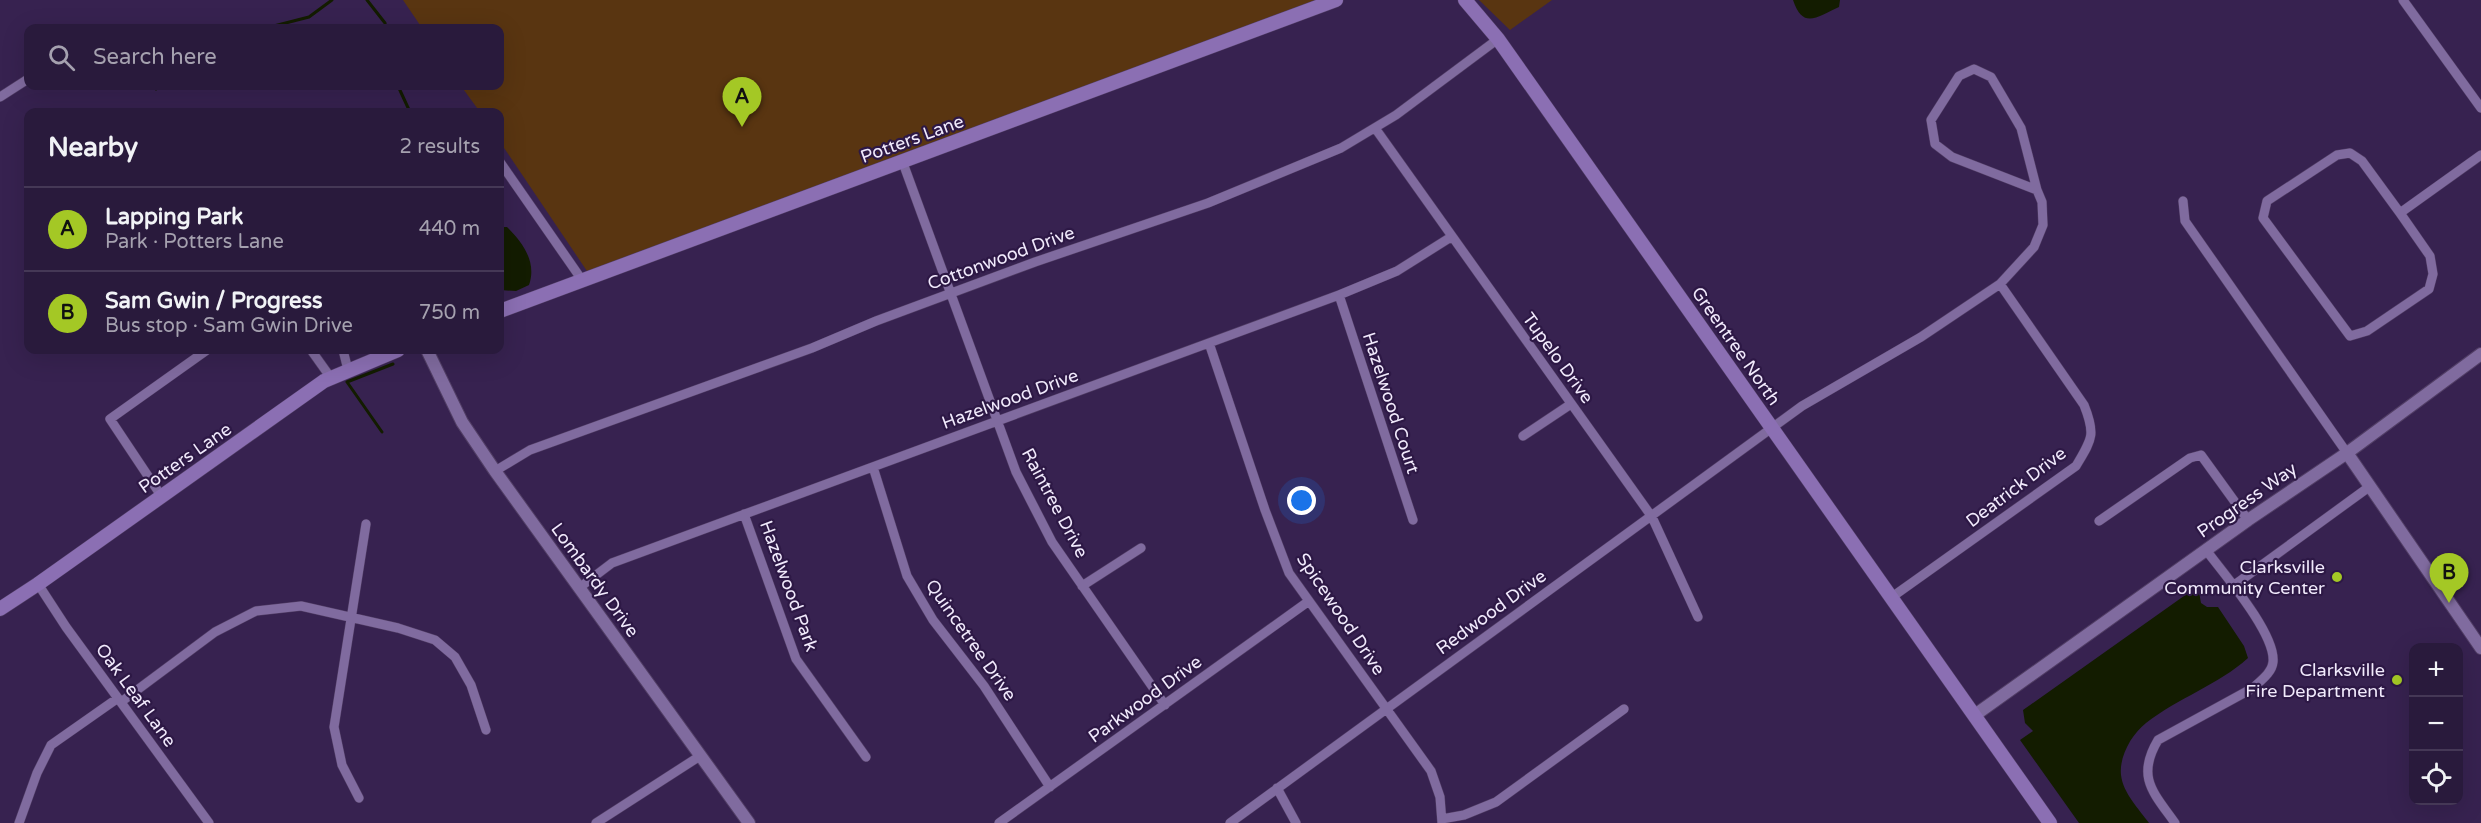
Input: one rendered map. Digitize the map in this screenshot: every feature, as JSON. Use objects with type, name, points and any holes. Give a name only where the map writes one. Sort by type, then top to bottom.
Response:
[{"type":"main road","name":"Potters Lane","points":[[504,309],[903,163],[1336,0]]},
{"type":"main road","name":"Greentree North","points":[[1465,0],[1498,39],[2050,823]]},
{"type":"main road","name":"Potters Lane","points":[[0,609],[331,378],[388,354]]},
{"type":"street","points":[[2403,0],[2481,108]]},
{"type":"street","name":"Cottonwood Drive","points":[[495,471],[530,450],[812,348],[951,293],[1208,203],[1341,148],[1406,108],[1498,39]]},
{"type":"street","name":"Redwood Drive","points":[[1230,823],[1652,518],[1802,406],[1921,337],[2000,284],[2034,247],[2043,225],[2042,202],[2020,128],[1991,77],[1974,69],[1959,76],[1931,120],[1935,144],[1952,157],[2037,190]]},
{"type":"street","points":[[0,97],[24,82]]},
{"type":"street","name":"Tupelo Drive","points":[[1375,128],[1652,518],[1698,617]]},
{"type":"street","points":[[2350,153],[2362,161],[2400,213],[2430,256],[2433,274],[2429,289],[2367,331],[2350,336],[2263,218],[2267,201],[2337,155],[2350,153]]},
{"type":"street","points":[[2400,213],[2481,155]]},
{"type":"street","name":"Raintree Drive","points":[[903,163],[1016,472],[1052,542],[1165,705]]},
{"type":"street","points":[[504,168],[582,280]]},
{"type":"street","points":[[2183,201],[2185,221],[2481,648]]},
{"type":"street","name":"Hazelwood Drive","points":[[579,588],[612,563],[1339,295],[1397,270],[1451,237]]},
{"type":"street","name":"Deatrick Drive","points":[[1892,597],[2076,466],[2091,437],[2091,424],[2084,405],[2000,284]]},
{"type":"street","name":"Hazelwood Court","points":[[1339,295],[1413,520]]},
{"type":"street","name":"Spicewood Drive","points":[[1209,343],[1265,510],[1289,573],[1431,771],[1440,797],[1442,821]]},
{"type":"street","points":[[162,497],[110,419],[201,354]]},
{"type":"street","points":[[314,354],[331,378]]},
{"type":"street","points":[[344,354],[348,370]]},
{"type":"street","name":"Lombardy Drive","points":[[429,354],[462,422],[495,471],[749,823]]},
{"type":"street","name":"Progress Way","points":[[1975,715],[2248,520],[2347,453],[2481,354]]},
{"type":"street","points":[[1523,436],[1570,404]]},
{"type":"street","points":[[2099,521],[2190,458],[2201,455],[2248,520]]},
{"type":"street","name":"Quincetree Drive","points":[[873,467],[907,576],[933,620],[984,686],[1050,787]]},
{"type":"street","points":[[2233,586],[2369,487]]},
{"type":"street","name":"Hazelwood Park","points":[[744,514],[796,659],[866,757]]},
{"type":"street","points":[[359,798],[342,765],[334,727],[366,524]]},
{"type":"street","points":[[1082,586],[1141,548]]},
{"type":"street","points":[[2175,823],[2150,785],[2146,773],[2149,755],[2158,740],[2253,688],[2264,678],[2273,664],[2272,645],[2206,550]]},
{"type":"street","name":"Oak Leaf Lane","points":[[38,584],[209,823]]},
{"type":"street","name":"Parkwood Drive","points":[[999,823],[1309,600]]},
{"type":"street","points":[[19,823],[37,773],[51,745],[120,700],[215,632],[256,612],[301,606],[398,628],[435,640],[455,657],[471,685],[486,730]]},
{"type":"street","points":[[1442,821],[1496,802],[1624,709]]},
{"type":"street","points":[[596,823],[700,756]]},
{"type":"street","points":[[1277,788],[1296,823]]},
{"type":"shaded area","points":[[403,0],[1323,0],[591,277],[504,148],[504,108],[477,108],[464,90],[504,90],[504,24],[419,24]]},
{"type":"shaded area","points":[[1479,0],[1552,0],[1510,30]]},
{"type":"shaded area","points":[[1793,0],[1840,0],[1839,7],[1817,17],[1806,18],[1801,15]]},
{"type":"shaded area","points":[[504,227],[513,233],[523,246],[530,261],[529,285],[516,291],[504,290]]},
{"type":"shaded area","points":[[2191,591],[2199,592],[2201,603],[2207,607],[2218,607],[2244,646],[2248,658],[2224,676],[2158,714],[2131,739],[2122,760],[2122,782],[2149,823],[2079,823],[2020,740],[2033,731],[2025,723],[2023,710]]},
{"type":"waterway","points":[[282,24],[309,17],[332,0]]},
{"type":"waterway","points":[[367,0],[385,24]]},
{"type":"waterway","points":[[400,90],[408,108]]},
{"type":"waterway","points":[[382,432],[347,382],[393,364]]},
{"type":"place","name":"Lapping Park","points":[[742,127]]},
{"type":"place","name":"Clarksville Community Center","points":[[2337,577]]},
{"type":"place","name":"Sam Gwin / Progress","points":[[2449,603]]},
{"type":"place","name":"Clarksville Fire Department","points":[[2397,680]]}]
